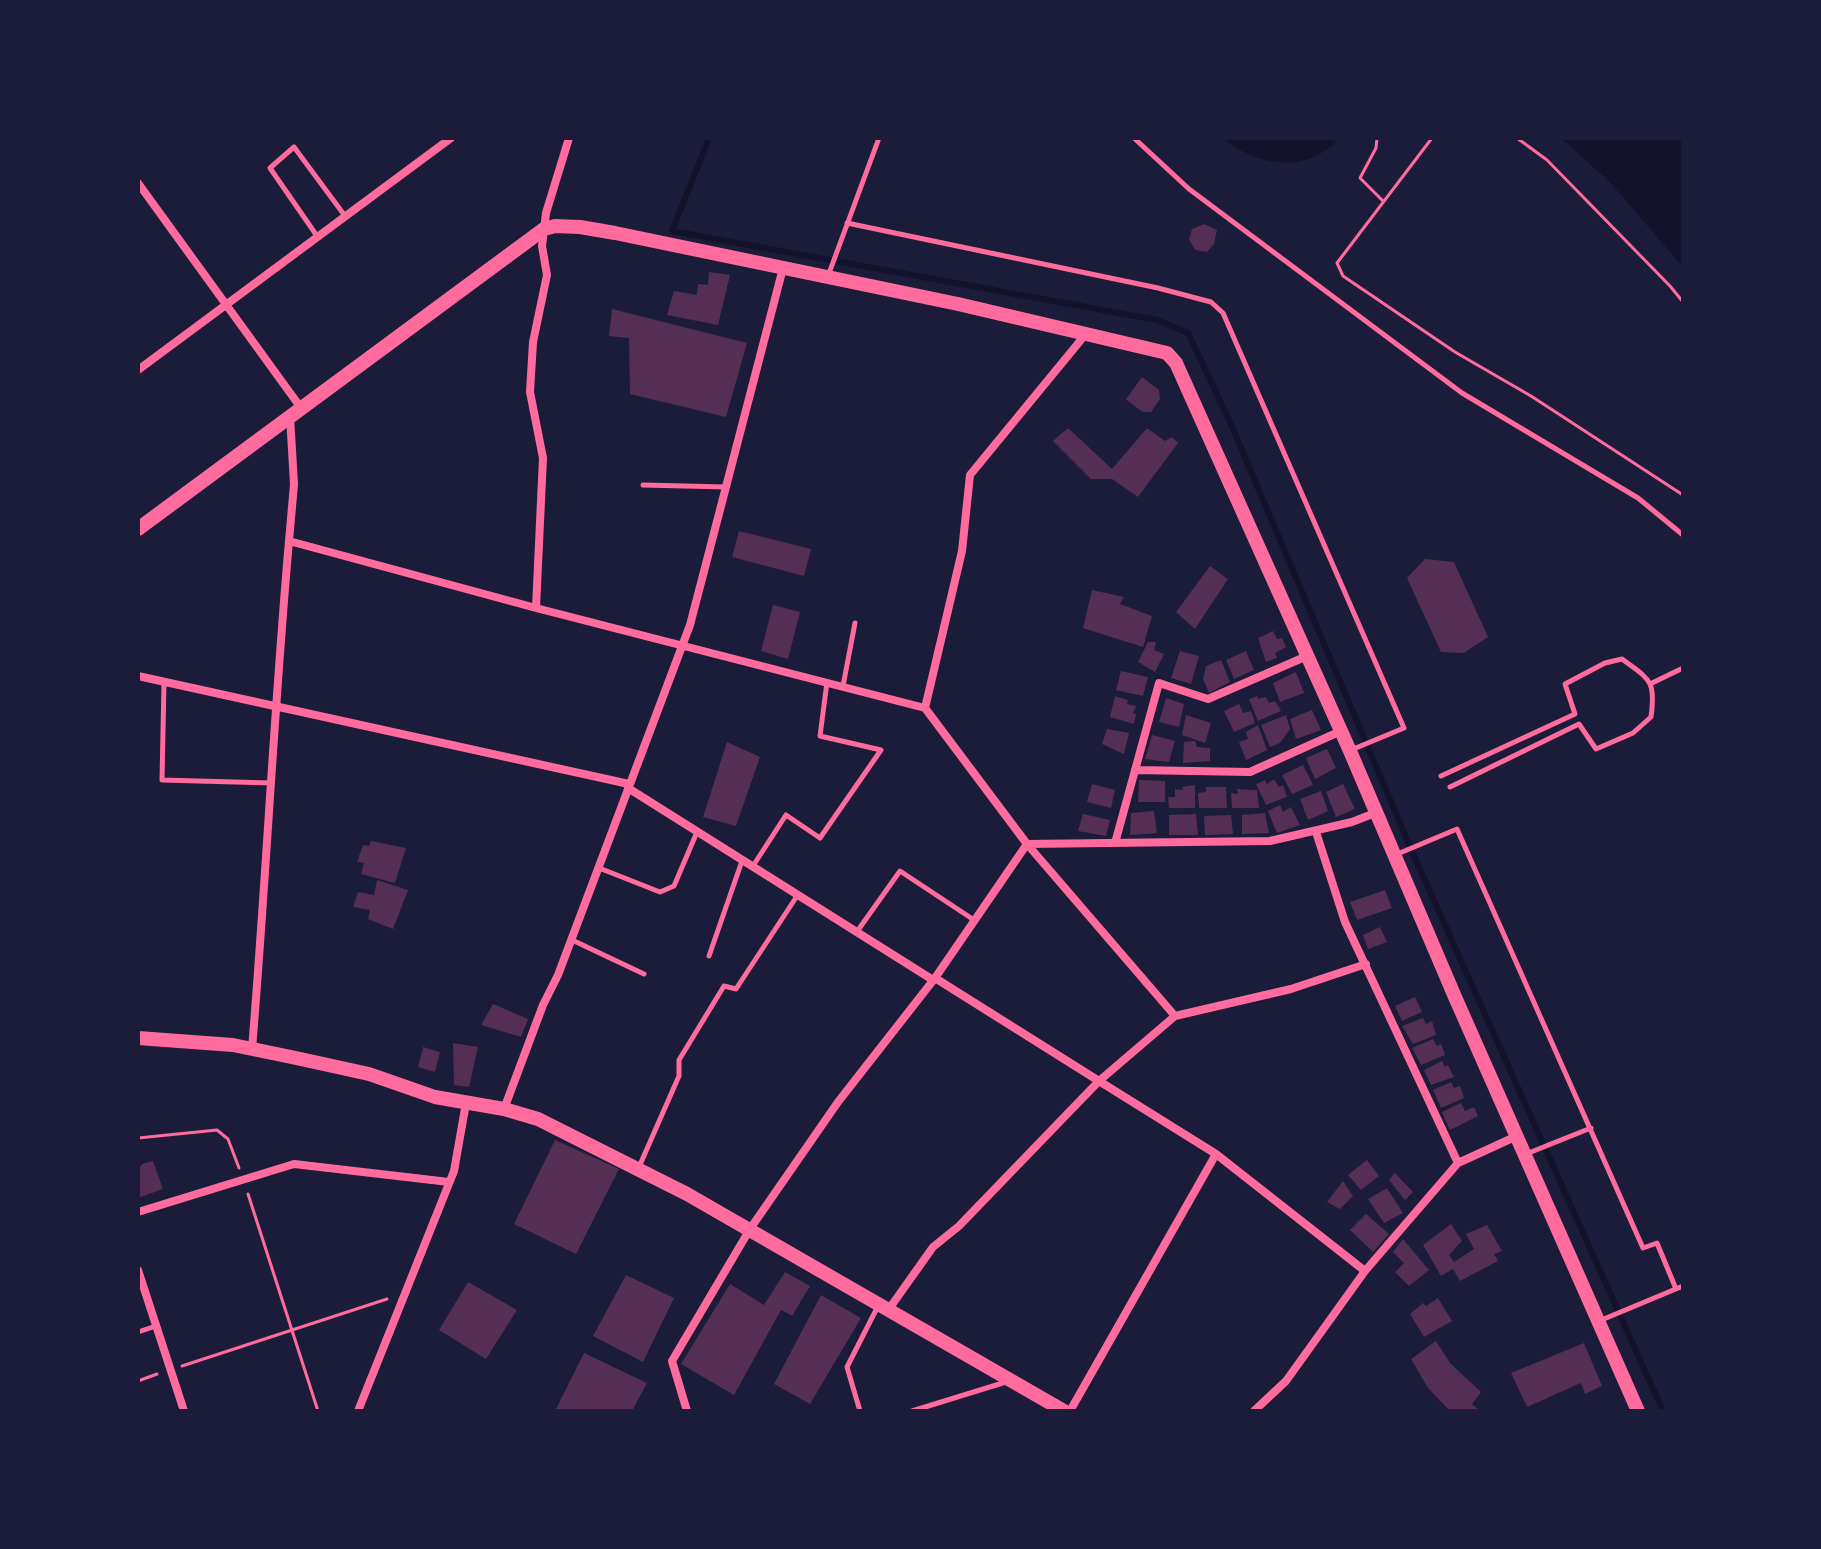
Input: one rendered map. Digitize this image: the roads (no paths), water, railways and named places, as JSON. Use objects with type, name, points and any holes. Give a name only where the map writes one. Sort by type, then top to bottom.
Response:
[{"type":"street","points":[[536,608],[543,458],[530,392],[533,342],[547,275],[542,246],[546,213],[569,138]]},
{"type":"street","points":[[138,370],[445,140]]},
{"type":"street","points":[[138,183],[226,304],[296,412],[294,484],[274,705],[272,784],[252,1049]]},
{"type":"street","points":[[138,529],[544,229],[555,226],[580,227],[828,277],[1167,353],[1176,363],[1350,751],[1599,1322],[1634,1410]]},
{"type":"street","points":[[504,1109],[684,644],[783,268]]},
{"type":"street","points":[[925,708],[962,551],[970,475],[1085,335]]},
{"type":"street","points":[[289,541],[925,708],[1027,844],[1175,1016]]},
{"type":"street","points":[[1115,843],[1159,683],[1208,699],[1307,656]]},
{"type":"street","points":[[138,676],[629,786],[856,933],[1216,1154],[1365,1271]]},
{"type":"street","points":[[1135,770],[1250,772],[1341,731]]},
{"type":"street","points":[[1027,844],[1270,841],[1316,832],[1375,813]]},
{"type":"street","points":[[1316,832],[1345,922],[1458,1163]]},
{"type":"street","points":[[687,1411],[672,1361],[750,1229],[838,1102],[934,979],[1027,844]]},
{"type":"street","points":[[884,1306],[933,1247],[959,1226],[1099,1081],[1175,1016],[1291,989],[1366,964]]},
{"type":"street","points":[[138,1038],[252,1049],[369,1074],[435,1097],[504,1109],[538,1119],[639,1168],[750,1229],[1064,1411]]},
{"type":"street","points":[[358,1411],[454,1171],[466,1103]]},
{"type":"street","points":[[1254,1411],[1286,1381],[1365,1271],[1458,1163],[1517,1136]]},
{"type":"street","points":[[1070,1411],[1216,1154]]},
{"type":"street","points":[[138,1212],[281,1165],[449,1182]]},
{"type":"street","points":[[138,1270],[167,1371],[184,1411]]},
{"type":"lane","points":[[828,277],[879,138]]},
{"type":"lane","points":[[1134,138],[1189,189],[1462,393],[1638,498],[1683,535]]},
{"type":"lane","points":[[317,236],[270,168],[294,147],[345,216]]},
{"type":"lane","points":[[847,223],[1158,288],[1211,302],[1223,313],[1404,728],[1350,751]]},
{"type":"lane","points":[[643,485],[727,487]]},
{"type":"lane","points":[[843,686],[855,623]]},
{"type":"lane","points":[[1441,776],[1575,714],[1565,684],[1605,663],[1622,659],[1648,678],[1654,695],[1651,717],[1633,733],[1596,749],[1579,724],[1450,787]]},
{"type":"lane","points":[[1650,684],[1683,668]]},
{"type":"lane","points":[[752,867],[786,815],[820,838],[881,750],[820,736],[827,682]]},
{"type":"lane","points":[[164,683],[162,780],[272,784]]},
{"type":"lane","points":[[1394,856],[1457,829],[1643,1248],[1657,1243],[1676,1289]]},
{"type":"lane","points":[[598,868],[660,892],[674,886],[697,832]]},
{"type":"lane","points":[[709,956],[742,861]]},
{"type":"lane","points":[[856,933],[900,871],[975,921]]},
{"type":"lane","points":[[639,1168],[679,1076],[679,1060],[724,986],[736,989],[797,896]]},
{"type":"lane","points":[[571,940],[644,974]]},
{"type":"lane","points":[[1526,1155],[1591,1128]]},
{"type":"lane","points":[[1599,1322],[1683,1286]]},
{"type":"lane","points":[[860,1411],[847,1367],[884,1306]]},
{"type":"lane","points":[[138,1332],[156,1326]]},
{"type":"lane","points":[[912,1411],[1011,1380]]},
{"type":"waterway","points":[[709,138],[672,231],[1157,320],[1188,333],[1230,422],[1414,856],[1663,1411]]}]
